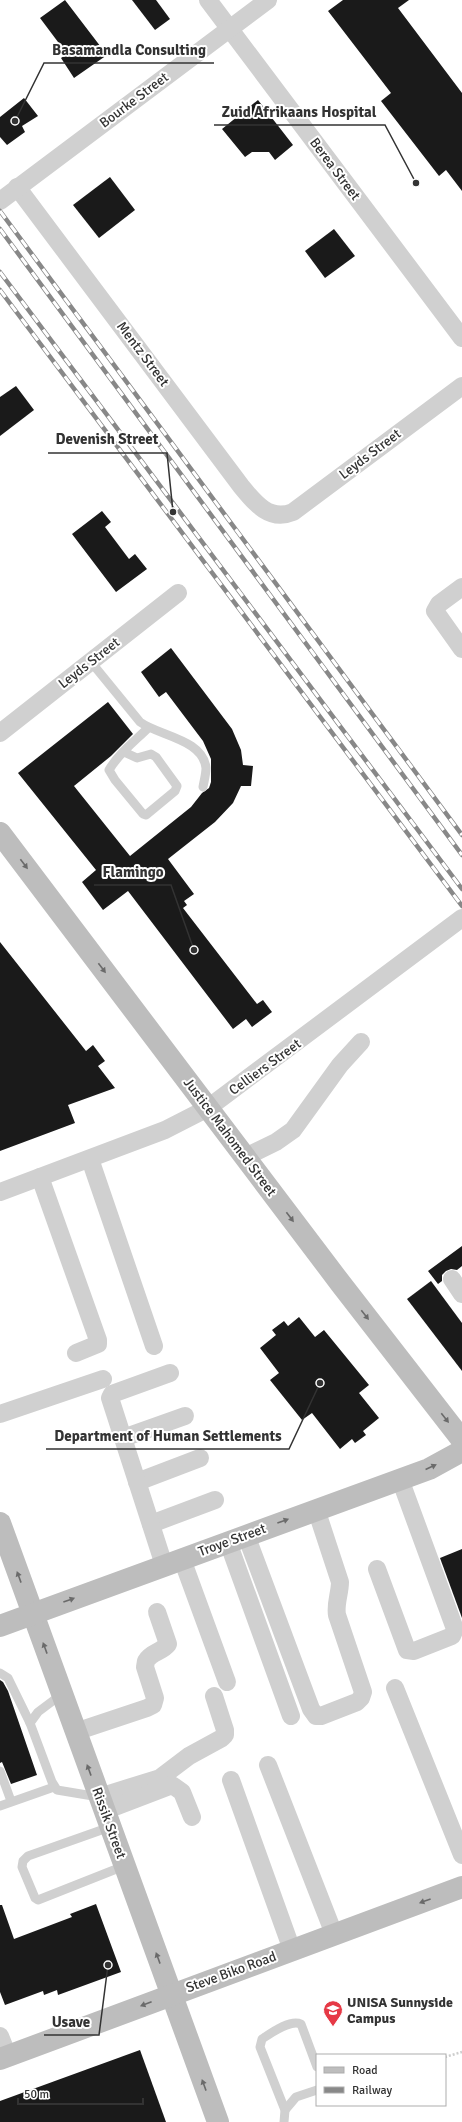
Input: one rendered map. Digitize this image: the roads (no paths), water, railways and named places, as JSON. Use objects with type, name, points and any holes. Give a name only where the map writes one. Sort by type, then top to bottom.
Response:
[{"type":"main road","name":"Justice Mahomed Street","points":[[0,833],[245,1157],[462,1440]]},
{"type":"main road","name":"Troye Street","points":[[0,1626],[429,1468],[462,1451]]},
{"type":"main road","name":"Rissik Street","points":[[0,1524],[218,2122]]},
{"type":"main road","name":"Steve Biko Road","points":[[4,2058],[462,1887]]},
{"type":"street","name":"Berea Street","points":[[208,0],[462,338]]},
{"type":"street","name":"Bourke Street","points":[[8,195],[268,0]]},
{"type":"street","name":"Mentz Street","points":[[8,195],[241,486],[259,507],[275,514]]},
{"type":"street","name":"Leyds Street","points":[[275,514],[287,514],[300,507],[462,386]]},
{"type":"street","points":[[462,587],[439,604],[435,611],[462,648]]},
{"type":"street","name":"Leyds Street","points":[[0,732],[178,593]]},
{"type":"street","name":"Celliers Street","points":[[0,1192],[165,1130],[208,1108],[456,923]]},
{"type":"street","points":[[245,1157],[276,1142],[293,1130],[340,1065],[361,1042]]},
{"type":"street","points":[[90,1159],[154,1346]]},
{"type":"street","points":[[40,1177],[98,1340],[98,1344],[94,1347],[76,1353]]},
{"type":"street","points":[[170,1373],[111,1396],[151,1524],[173,1562],[227,1682]]},
{"type":"street","points":[[0,1414],[103,1379]]},
{"type":"street","points":[[123,1438],[185,1416]]},
{"type":"street","points":[[137,1482],[200,1458]]},
{"type":"street","points":[[377,1569],[407,1650],[414,1651],[452,1636],[455,1628],[400,1478]]},
{"type":"street","points":[[151,1524],[215,1500]]},
{"type":"street","points":[[237,1539],[312,1710],[316,1716],[321,1716],[357,1702],[361,1698],[363,1692],[337,1615],[336,1610],[340,1591],[340,1582],[316,1509]]},
{"type":"street","points":[[237,1539],[291,1716]]},
{"type":"street","points":[[75,1732],[148,1708],[153,1704],[155,1696],[145,1667],[146,1660],[153,1654],[165,1648],[168,1644],[157,1612]]},
{"type":"street","points":[[395,1688],[462,1856]]},
{"type":"street","points":[[104,1812],[160,1778],[189,1756],[225,1735],[225,1730],[214,1696]]},
{"type":"street","points":[[268,1764],[334,1934]]},
{"type":"street","points":[[231,1780],[292,1950]]},
{"type":"street","points":[[104,1812],[172,1785],[182,1792],[192,1817]]},
{"type":"street","points":[[0,2036],[4,2058]]},
{"type":"lane","points":[[91,662],[140,722],[148,728],[189,744],[204,760],[206,769],[203,787]]},
{"type":"lane","points":[[124,752],[137,758],[151,754],[156,757],[177,786],[175,791],[146,815],[143,814],[124,792],[109,770],[124,752],[148,728]]},
{"type":"lane","points":[[0,1673],[8,1678],[14,1688],[30,1723],[54,1787],[61,1792],[104,1812]]},
{"type":"lane","points":[[30,1723],[38,1712],[62,1694]]},
{"type":"lane","points":[[0,1771],[11,1801]]},
{"type":"lane","points":[[0,1806],[54,1787]]},
{"type":"lane","points":[[104,1812],[28,1856],[23,1861],[22,1866],[35,1898],[38,1900],[124,1866]]},
{"type":"lane","points":[[284,2122],[285,2110],[264,2061],[260,2047],[262,2039],[298,2022],[301,2024],[316,2064]]},
{"type":"lane","points":[[285,2110],[296,2097],[316,2090]]},
{"type":"railway","points":[[0,211],[462,835]]},
{"type":"railway","points":[[0,229],[462,855]]},
{"type":"railway","points":[[0,272],[462,889]]},
{"type":"railway","points":[[0,290],[462,906]]},
{"type":"place","name":"Basamandla Consulting","points":[[15,121]]},
{"type":"place","name":"Zuid Afrikaans Hospital","points":[[416,183]]},
{"type":"place","name":"Devenish Street","points":[[173,512]]},
{"type":"place","name":"Flamingo","points":[[194,950]]},
{"type":"place","name":"Department of Human Settlements","points":[[320,1383]]},
{"type":"place","name":"Usave","points":[[108,1965]]},
{"type":"place","name":"UNISA Sunnyside Campus","points":[[333,2027]]}]
